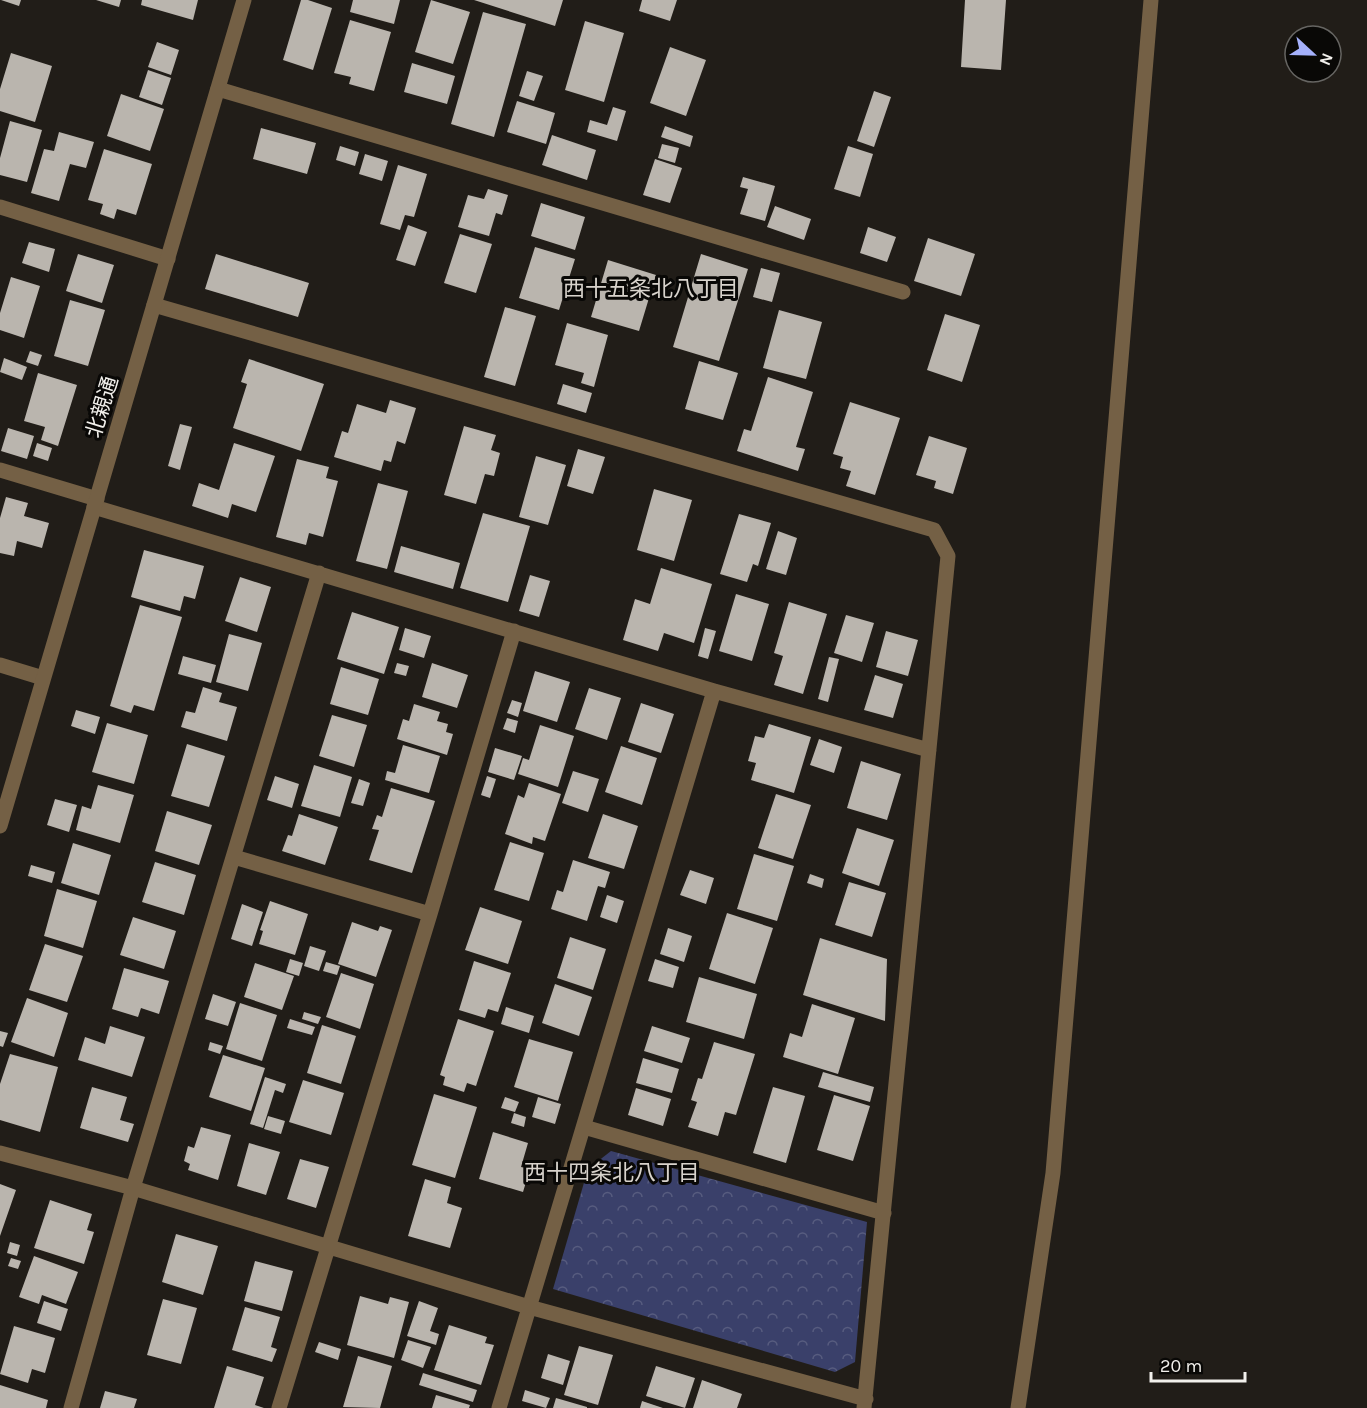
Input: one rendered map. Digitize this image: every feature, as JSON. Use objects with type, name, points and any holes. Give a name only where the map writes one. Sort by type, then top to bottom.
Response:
[{"type":"street","name":"北親通","points":[[0,826],[244,0]]},
{"type":"street","points":[[1018,1408],[1053,1173],[1151,0]]},
{"type":"street","points":[[218,89],[903,292]]},
{"type":"street","points":[[0,207],[168,259]]},
{"type":"street","points":[[0,1153],[133,1188],[529,1307],[865,1404],[948,556],[934,530],[154,305]]},
{"type":"street","points":[[0,470],[96,503],[319,573],[714,691],[930,750]]},
{"type":"street","points":[[70,1408],[133,1188],[319,573]]},
{"type":"street","points":[[279,1408],[514,631]]},
{"type":"street","points":[[0,665],[43,678]]},
{"type":"street","points":[[499,1408],[714,691]]},
{"type":"street","points":[[234,857],[430,914]]},
{"type":"street","points":[[584,1127],[884,1213]]},
{"type":"green space","points":[[611,1151],[867,1222],[855,1362],[835,1372],[553,1289],[588,1169]]},
{"type":"building","points":[[1,0],[21,0],[19,6]]},
{"type":"building","points":[[96,0],[121,0],[119,7]]},
{"type":"building","points":[[142,0],[198,0],[193,20],[141,5]]},
{"type":"building","points":[[301,0],[332,8],[313,70],[283,60]]},
{"type":"building","points":[[353,0],[400,0],[394,24],[350,12]]},
{"type":"building","points":[[431,0],[470,12],[453,64],[415,52]]},
{"type":"building","points":[[474,0],[563,0],[555,26]]},
{"type":"building","points":[[642,0],[677,0],[670,21],[639,11]]},
{"type":"building","points":[[965,0],[1006,0],[1001,70],[961,67]]},
{"type":"building","points":[[483,12],[526,24],[494,137],[451,124]]},
{"type":"building","points":[[350,20],[391,32],[374,91],[349,84],[351,77],[334,73]]},
{"type":"building","points":[[585,21],[624,33],[604,102],[565,90]]},
{"type":"building","points":[[157,42],[179,50],[171,75],[148,67]]},
{"type":"building","points":[[670,47],[706,60],[686,116],[650,103]]},
{"type":"building","points":[[11,53],[52,66],[35,122],[0,111],[0,89]]},
{"type":"building","points":[[412,63],[455,76],[447,104],[404,92]]},
{"type":"building","points":[[148,70],[171,78],[162,105],[139,97]]},
{"type":"building","points":[[527,71],[543,76],[534,101],[519,96]]},
{"type":"building","points":[[874,91],[891,97],[874,147],[857,141]]},
{"type":"building","points":[[121,94],[164,109],[150,151],[107,136]]},
{"type":"building","points":[[517,101],[555,113],[546,144],[507,132]]},
{"type":"building","points":[[613,107],[626,111],[617,141],[587,132],[590,120],[607,125]]},
{"type":"building","points":[[10,121],[42,130],[27,182],[0,175],[0,158]]},
{"type":"building","points":[[665,126],[693,136],[690,147],[661,137]]},
{"type":"building","points":[[261,128],[316,143],[307,174],[253,159]]},
{"type":"building","points":[[59,132],[94,142],[86,168],[70,164],[59,201],[31,193],[44,149],[54,151]]},
{"type":"building","points":[[552,135],[596,150],[587,180],[542,165]]},
{"type":"building","points":[[662,144],[679,148],[675,163],[658,158]]},
{"type":"building","points":[[340,146],[359,152],[355,166],[336,160]]},
{"type":"building","points":[[848,146],[873,154],[860,197],[834,189]]},
{"type":"building","points":[[104,149],[152,164],[136,215],[117,209],[114,219],[100,214],[103,204],[88,200]]},
{"type":"building","points":[[365,154],[388,161],[382,181],[359,174]]},
{"type":"building","points":[[655,159],[682,168],[670,203],[643,195]]},
{"type":"building","points":[[398,165],[427,174],[414,217],[405,215],[400,230],[380,224]]},
{"type":"building","points":[[743,177],[775,186],[765,221],[740,214],[748,189],[740,187]]},
{"type":"building","points":[[488,189],[508,195],[502,215],[496,213],[489,236],[458,227],[468,195],[484,199]]},
{"type":"building","points":[[541,203],[585,217],[575,250],[531,236]]},
{"type":"building","points":[[775,206],[811,219],[804,240],[767,227]]},
{"type":"building","points":[[408,225],[427,232],[415,266],[396,260]]},
{"type":"building","points":[[868,227],[896,237],[887,262],[860,253]]},
{"type":"building","points":[[460,234],[492,244],[476,293],[444,283]]},
{"type":"building","points":[[928,238],[975,254],[961,296],[914,281]]},
{"type":"building","points":[[29,242],[55,249],[49,272],[22,263]]},
{"type":"building","points":[[535,247],[575,259],[559,310],[519,298]]},
{"type":"building","points":[[78,254],[114,265],[102,303],[66,291]]},
{"type":"building","points":[[216,254],[309,283],[298,317],[205,289]]},
{"type":"building","points":[[701,254],[748,269],[719,361],[673,347]]},
{"type":"building","points":[[608,260],[656,275],[639,331],[591,317]]},
{"type":"building","points":[[761,268],[780,273],[772,302],[753,297]]},
{"type":"building","points":[[11,277],[40,286],[24,338],[0,330],[0,313]]},
{"type":"building","points":[[70,300],[105,310],[88,366],[54,356]]},
{"type":"building","points":[[505,307],[536,316],[515,386],[484,377]]},
{"type":"building","points":[[779,310],[822,322],[806,379],[763,368]]},
{"type":"building","points":[[945,314],[980,325],[962,382],[927,370]]},
{"type":"building","points":[[567,323],[608,335],[594,387],[581,383],[584,373],[555,365]]},
{"type":"building","points":[[30,351],[42,355],[38,366],[26,362]]},
{"type":"building","points":[[4,358],[27,367],[22,380],[0,372]]},
{"type":"building","points":[[249,359],[324,384],[301,451],[233,428],[247,384],[241,382]]},
{"type":"building","points":[[699,361],[738,373],[723,420],[685,409]]},
{"type":"building","points":[[38,373],[77,385],[58,446],[41,440],[45,427],[24,421]]},
{"type":"building","points":[[768,377],[813,392],[796,447],[805,449],[798,471],[737,451],[744,429],[751,431]]},
{"type":"building","points":[[563,384],[592,393],[586,413],[557,404]]},
{"type":"building","points":[[390,400],[416,408],[405,444],[397,441],[391,462],[384,460],[381,471],[334,457],[342,431],[348,433],[357,404],[386,413]]},
{"type":"building","points":[[850,402],[900,418],[875,495],[846,486],[851,471],[840,468],[843,457],[833,454]]},
{"type":"building","points":[[180,424],[192,427],[180,470],[168,466]]},
{"type":"building","points":[[464,426],[496,435],[491,450],[500,453],[494,476],[485,474],[476,504],[444,495]]},
{"type":"building","points":[[8,428],[34,436],[27,459],[1,451]]},
{"type":"building","points":[[929,436],[967,448],[953,494],[934,488],[936,481],[916,475]]},
{"type":"building","points":[[37,443],[52,448],[48,461],[33,456]]},
{"type":"building","points":[[234,443],[275,456],[256,512],[232,504],[228,518],[192,506],[199,483],[219,490]]},
{"type":"building","points":[[578,449],[605,457],[593,494],[567,486]]},
{"type":"building","points":[[536,456],[566,465],[548,525],[519,517]]},
{"type":"building","points":[[297,459],[329,467],[326,478],[338,481],[323,537],[309,533],[306,545],[276,537]]},
{"type":"building","points":[[378,483],[408,491],[387,569],[356,561]]},
{"type":"building","points":[[654,489],[692,500],[674,561],[637,550]]},
{"type":"building","points":[[6,497],[28,503],[24,516],[49,523],[42,548],[17,541],[14,556],[0,553],[0,518]]},
{"type":"building","points":[[483,513],[530,526],[508,602],[460,588]]},
{"type":"building","points":[[739,514],[771,523],[758,566],[753,564],[747,582],[720,574]]},
{"type":"building","points":[[778,531],[797,538],[786,575],[766,569]]},
{"type":"building","points":[[401,546],[460,563],[453,589],[394,572]]},
{"type":"building","points":[[144,550],[204,566],[195,599],[184,596],[180,611],[131,597]]},
{"type":"building","points":[[661,568],[712,584],[694,643],[664,633],[658,651],[623,640],[635,599],[650,604]]},
{"type":"building","points":[[530,575],[550,581],[539,617],[519,611]]},
{"type":"building","points":[[240,577],[271,587],[257,632],[225,621]]},
{"type":"building","points":[[736,594],[769,604],[752,661],[719,651]]},
{"type":"building","points":[[789,602],[827,614],[803,694],[774,685],[783,656],[774,653]]},
{"type":"building","points":[[140,605],[182,617],[154,711],[134,705],[131,713],[110,706]]},
{"type":"building","points":[[352,612],[399,627],[384,674],[337,659]]},
{"type":"building","points":[[846,615],[874,623],[862,662],[834,653]]},
{"type":"building","points":[[405,628],[431,636],[424,658],[399,650]]},
{"type":"building","points":[[705,628],[716,631],[708,659],[698,656]]},
{"type":"building","points":[[886,631],[918,640],[908,676],[876,667]]},
{"type":"building","points":[[229,634],[262,643],[248,691],[216,682]]},
{"type":"building","points":[[183,656],[216,665],[211,683],[178,674]]},
{"type":"building","points":[[829,657],[839,659],[828,702],[818,699]]},
{"type":"building","points":[[397,663],[409,666],[406,676],[394,673]]},
{"type":"building","points":[[432,663],[468,675],[457,708],[422,697]]},
{"type":"building","points":[[341,667],[379,679],[368,715],[330,704]]},
{"type":"building","points":[[535,671],[570,682],[557,722],[523,711]]},
{"type":"building","points":[[875,675],[903,684],[893,718],[864,710]]},
{"type":"building","points":[[203,687],[222,693],[219,702],[237,707],[227,741],[181,727],[186,711],[195,713]]},
{"type":"building","points":[[589,688],[621,698],[607,740],[575,729]]},
{"type":"building","points":[[512,700],[522,703],[518,717],[507,713]]},
{"type":"building","points":[[641,703],[674,714],[661,753],[628,742]]},
{"type":"building","points":[[414,704],[440,712],[437,721],[448,724],[446,732],[453,734],[447,755],[397,739],[403,719],[409,721]]},
{"type":"building","points":[[76,710],[100,717],[95,734],[71,726]]},
{"type":"building","points":[[332,715],[367,725],[354,767],[319,756]]},
{"type":"building","points":[[507,718],[518,721],[515,733],[503,729]]},
{"type":"building","points":[[107,723],[148,735],[134,784],[92,772]]},
{"type":"building","points":[[769,724],[811,737],[794,793],[751,780],[756,763],[748,761],[755,736],[764,738]]},
{"type":"building","points":[[540,725],[574,736],[558,787],[518,774],[523,758],[529,760]]},
{"type":"building","points":[[819,739],[842,747],[834,773],[810,765]]},
{"type":"building","points":[[187,744],[225,756],[209,807],[171,796]]},
{"type":"building","points":[[403,745],[440,756],[429,793],[385,780],[387,771],[395,773]]},
{"type":"building","points":[[621,746],[657,758],[642,805],[605,792]]},
{"type":"building","points":[[495,748],[522,756],[514,780],[488,772]]},
{"type":"building","points":[[861,761],[901,774],[887,820],[847,808]]},
{"type":"building","points":[[314,765],[352,777],[340,817],[301,806]]},
{"type":"building","points":[[573,771],[599,779],[588,812],[562,803]]},
{"type":"building","points":[[275,776],[299,784],[292,808],[267,800]]},
{"type":"building","points":[[487,776],[496,779],[490,798],[481,795]]},
{"type":"building","points":[[359,779],[370,783],[363,806],[351,803]]},
{"type":"building","points":[[529,783],[561,794],[545,841],[533,837],[532,844],[505,834],[518,795],[524,798]]},
{"type":"building","points":[[98,785],[134,795],[120,843],[76,830],[82,806],[91,809]]},
{"type":"building","points":[[391,788],[435,801],[412,873],[369,860],[379,830],[372,829],[377,815],[382,817]]},
{"type":"building","points":[[776,794],[811,805],[793,859],[758,848]]},
{"type":"building","points":[[55,799],[77,805],[69,832],[47,825]]},
{"type":"building","points":[[167,811],[212,825],[199,865],[155,851]]},
{"type":"building","points":[[299,814],[338,827],[325,865],[282,851],[288,835],[292,836]]},
{"type":"building","points":[[603,814],[638,826],[624,869],[588,858]]},
{"type":"building","points":[[857,828],[894,840],[879,886],[842,873]]},
{"type":"building","points":[[510,842],[544,853],[529,901],[494,890]]},
{"type":"building","points":[[73,843],[111,855],[99,895],[61,883]]},
{"type":"building","points":[[754,854],[794,866],[777,921],[737,909]]},
{"type":"building","points":[[573,860],[610,872],[605,888],[598,886],[587,921],[551,909],[557,890],[563,892]]},
{"type":"building","points":[[155,862],[196,875],[184,915],[142,902]]},
{"type":"building","points":[[31,865],[55,872],[52,883],[28,876]]},
{"type":"building","points":[[690,870],[714,878],[706,904],[680,895]]},
{"type":"building","points":[[810,874],[824,879],[822,888],[807,883]]},
{"type":"building","points":[[849,882],[886,893],[872,937],[835,925]]},
{"type":"building","points":[[57,889],[97,901],[83,948],[44,936]]},
{"type":"building","points":[[607,895],[624,901],[617,923],[600,917]]},
{"type":"building","points":[[270,901],[308,914],[295,955],[259,944],[263,931],[260,930]]},
{"type":"building","points":[[242,904],[263,912],[252,946],[231,939]]},
{"type":"building","points":[[480,907],[522,921],[508,964],[465,950]]},
{"type":"building","points":[[727,913],[773,928],[755,984],[709,969]]},
{"type":"building","points":[[133,917],[176,931],[164,969],[120,955]]},
{"type":"building","points":[[352,922],[378,931],[380,926],[392,930],[376,977],[338,964]]},
{"type":"building","points":[[668,928],[692,936],[684,962],[660,954]]},
{"type":"building","points":[[570,937],[606,949],[593,990],[557,978]]},
{"type":"building","points":[[820,938],[887,959],[885,1021],[803,995]]},
{"type":"building","points":[[45,944],[83,956],[67,1002],[29,990]]},
{"type":"building","points":[[310,946],[326,951],[319,971],[304,966]]},
{"type":"building","points":[[290,959],[303,963],[299,976],[286,972]]},
{"type":"building","points":[[655,959],[679,967],[673,988],[648,981]]},
{"type":"building","points":[[474,961],[511,973],[498,1012],[488,1009],[485,1018],[459,1010]]},
{"type":"building","points":[[326,962],[340,966],[337,975],[323,971]]},
{"type":"building","points":[[255,963],[294,976],[282,1010],[244,997]]},
{"type":"building","points":[[124,968],[169,981],[159,1014],[141,1008],[138,1017],[112,1009]]},
{"type":"building","points":[[341,973],[374,984],[360,1029],[326,1017]]},
{"type":"building","points":[[699,977],[757,994],[744,1039],[686,1022]]},
{"type":"building","points":[[555,984],[592,997],[579,1036],[542,1023]]},
{"type":"building","points":[[213,994],[236,1002],[228,1026],[205,1019]]},
{"type":"building","points":[[27,998],[68,1013],[54,1057],[11,1042]]},
{"type":"building","points":[[240,1003],[277,1015],[262,1061],[226,1049]]},
{"type":"building","points":[[812,1004],[855,1018],[838,1074],[783,1057],[790,1033],[802,1037]]},
{"type":"building","points":[[506,1007],[534,1016],[529,1033],[501,1024]]},
{"type":"building","points":[[304,1012],[321,1017],[318,1024],[302,1019]]},
{"type":"building","points":[[290,1019],[315,1027],[312,1035],[287,1028]]},
{"type":"building","points":[[458,1019],[494,1031],[476,1086],[467,1083],[464,1092],[443,1085],[445,1077],[440,1075]]},
{"type":"building","points":[[322,1025],[356,1036],[341,1084],[307,1073]]},
{"type":"building","points":[[110,1026],[145,1037],[132,1077],[78,1060],[85,1037],[105,1044]]},
{"type":"building","points":[[652,1026],[690,1038],[682,1063],[644,1051]]},
{"type":"building","points":[[0,1031],[8,1033],[3,1047],[0,1046]]},
{"type":"building","points":[[529,1039],[573,1052],[558,1101],[514,1087]]},
{"type":"building","points":[[210,1042],[223,1046],[220,1054],[208,1050]]},
{"type":"building","points":[[714,1042],[755,1054],[736,1115],[725,1112],[718,1136],[688,1127],[697,1102],[691,1100],[698,1078],[702,1079]]},
{"type":"building","points":[[10,1054],[58,1067],[40,1132],[0,1120],[0,1084]]},
{"type":"building","points":[[223,1055],[265,1068],[251,1111],[209,1097]]},
{"type":"building","points":[[643,1058],[679,1069],[672,1093],[636,1083]]},
{"type":"building","points":[[823,1072],[874,1087],[870,1102],[818,1087]]},
{"type":"building","points":[[265,1077],[286,1084],[283,1093],[275,1090],[263,1128],[250,1124]]},
{"type":"building","points":[[303,1080],[344,1093],[331,1135],[289,1122]]},
{"type":"building","points":[[92,1087],[127,1097],[120,1120],[134,1124],[128,1142],[80,1128]]},
{"type":"building","points":[[773,1087],[805,1096],[786,1163],[753,1153]]},
{"type":"building","points":[[636,1088],[671,1099],[663,1126],[628,1115]]},
{"type":"building","points":[[434,1094],[477,1107],[455,1178],[412,1165]]},
{"type":"building","points":[[834,1095],[870,1106],[853,1161],[817,1150]]},
{"type":"building","points":[[505,1097],[519,1102],[515,1112],[501,1108]]},
{"type":"building","points":[[538,1097],[561,1104],[555,1124],[532,1117]]},
{"type":"building","points":[[514,1113],[526,1117],[524,1127],[511,1123]]},
{"type":"building","points":[[268,1116],[285,1121],[281,1134],[264,1129]]},
{"type":"building","points":[[201,1127],[231,1135],[218,1180],[188,1170],[190,1164],[184,1161],[188,1146],[194,1148]]},
{"type":"building","points":[[493,1132],[528,1143],[521,1167],[530,1169],[523,1192],[479,1179]]},
{"type":"building","points":[[249,1143],[280,1152],[266,1195],[237,1186]]},
{"type":"building","points":[[300,1159],[329,1167],[316,1208],[287,1199]]},
{"type":"building","points":[[425,1179],[451,1187],[447,1203],[462,1208],[450,1248],[408,1236]]},
{"type":"building","points":[[0,1184],[16,1190],[0,1236]]},
{"type":"building","points":[[50,1200],[92,1214],[87,1230],[94,1232],[84,1264],[34,1248]]},
{"type":"building","points":[[176,1234],[218,1246],[203,1295],[162,1282]]},
{"type":"building","points":[[10,1242],[20,1245],[17,1256],[7,1253]]},
{"type":"building","points":[[34,1256],[78,1272],[66,1304],[42,1295],[39,1304],[19,1297]]},
{"type":"building","points":[[11,1258],[21,1261],[18,1269],[8,1266]]},
{"type":"building","points":[[255,1261],[293,1271],[282,1311],[244,1301]]},
{"type":"building","points":[[360,1296],[388,1304],[390,1297],[409,1302],[394,1358],[347,1345]]},
{"type":"building","points":[[163,1299],[197,1308],[181,1364],[147,1355]]},
{"type":"building","points":[[44,1301],[68,1309],[61,1331],[37,1323]]},
{"type":"building","points":[[419,1301],[438,1308],[430,1331],[439,1334],[436,1345],[407,1336]]},
{"type":"building","points":[[245,1307],[280,1317],[271,1347],[277,1349],[272,1362],[232,1350]]},
{"type":"building","points":[[449,1325],[487,1337],[485,1343],[494,1345],[481,1385],[434,1370]]},
{"type":"building","points":[[14,1326],[55,1338],[45,1373],[32,1369],[28,1383],[0,1374]]},
{"type":"building","points":[[408,1340],[431,1347],[423,1368],[401,1360]]},
{"type":"building","points":[[319,1342],[341,1349],[338,1360],[315,1352]]},
{"type":"building","points":[[579,1346],[613,1355],[598,1405],[564,1395]]},
{"type":"building","points":[[548,1354],[570,1361],[563,1385],[541,1378]]},
{"type":"building","points":[[358,1356],[392,1366],[380,1408],[343,1407]]},
{"type":"building","points":[[227,1366],[264,1377],[255,1405],[264,1408],[214,1408]]},
{"type":"building","points":[[656,1366],[695,1378],[685,1408],[646,1396]]},
{"type":"building","points":[[423,1373],[477,1390],[473,1402],[419,1385]]},
{"type":"building","points":[[702,1380],[742,1394],[737,1408],[693,1408]]},
{"type":"building","points":[[0,1385],[48,1400],[46,1408],[0,1408]]},
{"type":"building","points":[[525,1390],[550,1398],[546,1408],[522,1401]]},
{"type":"building","points":[[105,1391],[137,1399],[134,1408],[100,1408]]},
{"type":"building","points":[[436,1395],[470,1405],[469,1408],[432,1408]]},
{"type":"building","points":[[556,1398],[587,1407],[587,1408],[553,1408]]},
{"type":"building","points":[[642,1401],[663,1408],[640,1408]]},
{"type":"district","name":"西十五条北八丁目","points":[[651,288]]},
{"type":"district","name":"西十四条北八丁目","points":[[612,1172]]}]
